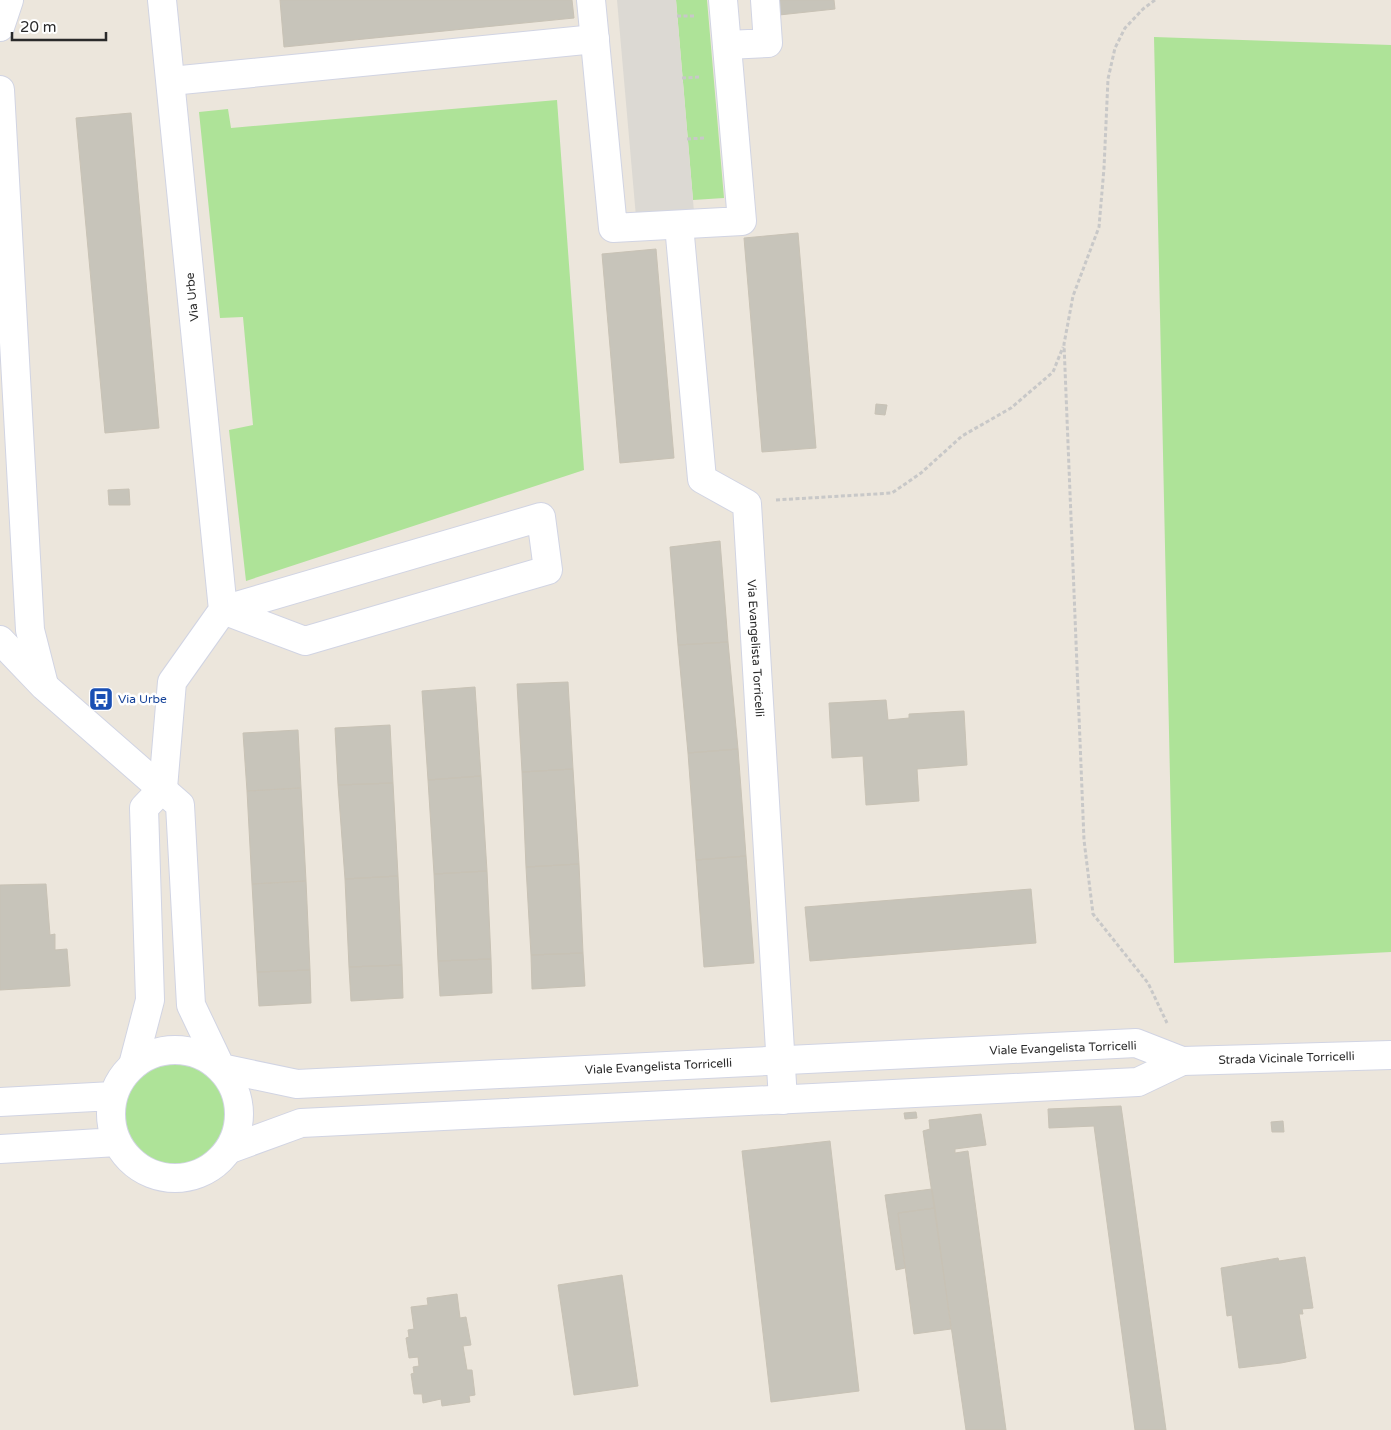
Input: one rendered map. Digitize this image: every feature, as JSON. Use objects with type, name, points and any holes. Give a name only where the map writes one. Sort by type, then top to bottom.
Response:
[{"type":"street","points":[[0,27],[9,0]]},
{"type":"street","name":"Via Urbe","points":[[162,0],[223,610]]},
{"type":"street","points":[[591,0],[613,228],[742,221],[723,0]]},
{"type":"street","points":[[727,45],[768,43],[765,0]]},
{"type":"street","points":[[170,81],[595,38]]},
{"type":"street","points":[[0,90],[7,341],[30,630],[44,686]]},
{"type":"street","points":[[679,224],[702,479],[747,504]]},
{"type":"street","name":"Via Evangelista Torricelli","points":[[747,504],[783,1100]]},
{"type":"street","points":[[133,1065],[150,1000],[144,808],[162,788],[172,682],[223,610],[541,517],[548,570],[539,573],[305,641],[223,610]]},
{"type":"street","points":[[0,640],[44,686],[180,805],[191,1005],[221,1068]]},
{"type":"street","name":"Viale Evangelista Torricelli","points":[[221,1068],[232,1082],[238,1098],[240,1116],[237,1133],[230,1149],[217,1163],[200,1173],[181,1178],[162,1177],[144,1170],[128,1158],[117,1142],[112,1127],[110,1111],[113,1096],[120,1079],[133,1065],[149,1055],[169,1050],[201,1057],[221,1068],[297,1084],[1136,1043],[1182,1061]]},
{"type":"street","name":"Strada Vicinale Torricelli","points":[[1182,1061],[1391,1056]]},
{"type":"street","name":"Viale Evangelista Torricelli","points":[[230,1149],[301,1123],[1138,1082],[1182,1061]]},
{"type":"street","points":[[0,1102],[113,1096]]},
{"type":"street","points":[[0,1149],[117,1142]]},
{"type":"path","points":[[747,504],[774,500],[892,494],[921,473],[962,436],[1011,408],[1053,372],[1064,344],[1073,296],[1098,227],[1104,168],[1108,79],[1114,56],[1125,28],[1143,9],[1155,0]]},
{"type":"path","points":[[1064,344],[1084,840],[1093,914],[1148,983],[1163,1012],[1182,1061]]},
{"type":"green space","points":[[676,0],[707,0],[724,198],[693,200]]},
{"type":"green space","points":[[1154,37],[1391,45],[1391,952],[1174,963]]},
{"type":"green space","points":[[557,100],[584,470],[246,581],[229,430],[253,425],[243,317],[220,318],[199,112],[228,109],[231,128]]},
{"type":"green space","points":[[175,1056],[187,1057],[198,1061],[208,1066],[217,1074],[225,1083],[230,1093],[234,1104],[234,1128],[230,1139],[225,1149],[217,1158],[208,1166],[198,1171],[187,1175],[175,1176],[163,1175],[152,1171],[142,1166],[133,1158],[125,1149],[120,1139],[116,1128],[115,1116],[116,1104],[120,1093],[125,1083],[133,1074],[142,1066],[152,1061],[163,1057]]},
{"type":"shaded area","points":[[617,0],[676,0],[694,212],[636,217]]},
{"type":"building","points":[[280,0],[572,0],[574,18],[284,47]]},
{"type":"building","points":[[777,0],[834,0],[835,9],[779,15]]},
{"type":"building","points":[[131,113],[159,428],[105,433],[76,118]]},
{"type":"building","points":[[798,233],[816,448],[762,452],[744,238]]},
{"type":"building","points":[[656,249],[674,458],[620,463],[602,254]]},
{"type":"building","points":[[876,404],[887,405],[885,415],[875,414]]},
{"type":"building","points":[[129,489],[130,505],[109,505],[108,490]]},
{"type":"building","points":[[720,541],[728,642],[678,645],[670,547]]},
{"type":"building","points":[[728,642],[738,749],[688,753],[678,645]]},
{"type":"building","points":[[568,682],[573,769],[522,772],[517,684]]},
{"type":"building","points":[[475,687],[481,776],[428,780],[422,691]]},
{"type":"building","points":[[886,700],[888,720],[909,718],[909,714],[964,711],[967,765],[917,769],[919,801],[866,805],[863,756],[832,758],[829,703]]},
{"type":"building","points":[[390,725],[393,783],[338,785],[335,728]]},
{"type":"building","points":[[298,730],[301,788],[247,791],[243,733]]},
{"type":"building","points":[[738,749],[746,856],[696,860],[688,753]]},
{"type":"building","points":[[573,769],[579,864],[526,867],[522,772]]},
{"type":"building","points":[[481,776],[487,871],[434,874],[428,780]]},
{"type":"building","points":[[393,783],[398,876],[345,879],[338,785]]},
{"type":"building","points":[[301,788],[306,881],[252,884],[247,791]]},
{"type":"building","points":[[746,856],[754,963],[704,967],[696,860]]},
{"type":"building","points":[[579,864],[583,953],[531,955],[526,867]]},
{"type":"building","points":[[487,871],[491,959],[438,961],[434,874]]},
{"type":"building","points":[[398,876],[402,965],[349,967],[345,879]]},
{"type":"building","points":[[306,881],[310,970],[257,972],[252,884]]},
{"type":"building","points":[[46,884],[50,935],[55,934],[55,950],[67,949],[70,986],[0,990],[0,885]]},
{"type":"building","points":[[1031,889],[1036,943],[810,961],[805,907]]},
{"type":"building","points":[[583,953],[585,986],[532,989],[531,955]]},
{"type":"building","points":[[491,959],[492,993],[440,996],[438,961]]},
{"type":"building","points":[[402,965],[403,998],[351,1001],[349,967]]},
{"type":"building","points":[[310,970],[311,1003],[259,1006],[257,972]]},
{"type":"building","points":[[1121,1106],[1166,1430],[1135,1430],[1094,1126],[1049,1128],[1048,1109]]},
{"type":"building","points":[[916,1112],[917,1118],[905,1119],[904,1113]]},
{"type":"building","points":[[981,1114],[986,1145],[955,1149],[955,1153],[968,1151],[1006,1430],[966,1430],[923,1131],[930,1129],[929,1120]]},
{"type":"building","points":[[1283,1121],[1284,1132],[1272,1132],[1271,1122]]},
{"type":"building","points":[[830,1141],[859,1391],[771,1402],[742,1151]]},
{"type":"building","points":[[932,1189],[935,1208],[898,1213],[905,1268],[896,1270],[885,1195]]},
{"type":"building","points":[[935,1208],[951,1329],[914,1334],[898,1213]]},
{"type":"building","points":[[1305,1257],[1313,1308],[1302,1309],[1303,1314],[1299,1314],[1306,1358],[1239,1368],[1232,1315],[1227,1316],[1221,1268],[1278,1258],[1279,1261]]},
{"type":"building","points":[[622,1275],[638,1386],[574,1395],[558,1285]]},
{"type":"building","points":[[457,1294],[460,1318],[466,1317],[471,1345],[463,1346],[467,1370],[472,1370],[475,1395],[469,1396],[470,1402],[442,1406],[441,1399],[423,1403],[422,1394],[414,1394],[411,1374],[414,1373],[413,1367],[419,1366],[418,1357],[409,1358],[406,1338],[409,1337],[408,1330],[414,1329],[411,1307],[428,1305],[427,1298]]},
{"type":"place","name":"Via Urbe","points":[[101,699]]}]
